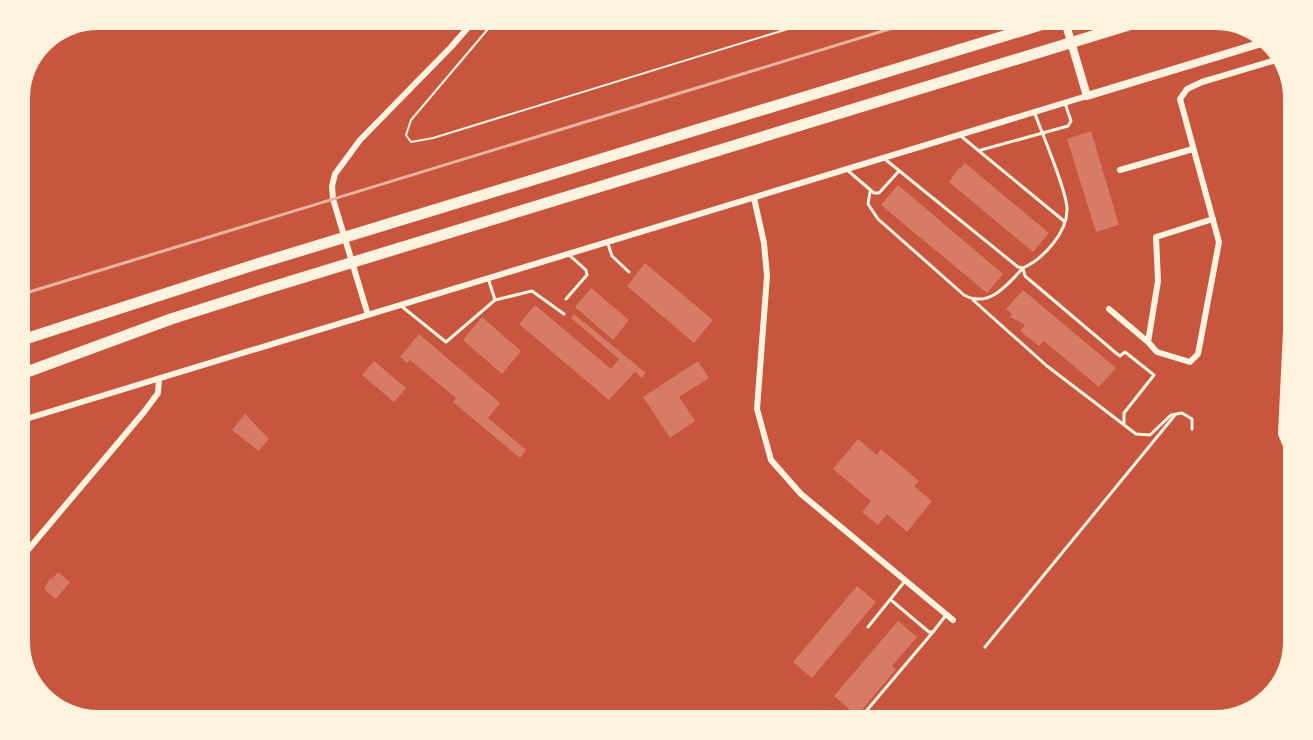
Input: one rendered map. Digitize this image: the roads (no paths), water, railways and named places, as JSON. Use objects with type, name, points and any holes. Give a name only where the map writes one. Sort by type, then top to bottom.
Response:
[{"type":"highway","points":[[30,337],[243,268],[1025,30]]},
{"type":"highway","points":[[30,371],[171,319],[1114,30]]},
{"type":"street","points":[[368,315],[333,199],[335,174],[360,140],[466,30]]},
{"type":"street","points":[[1070,30],[1087,96]]},
{"type":"street","points":[[30,418],[1256,45]]},
{"type":"street","points":[[1109,309],[1157,352],[1190,362],[1198,354],[1219,242],[1180,99],[1187,89],[1272,61]]},
{"type":"street","points":[[1120,170],[1193,149]]},
{"type":"street","points":[[754,198],[766,262],[757,388],[757,409],[766,447],[784,478],[801,494],[950,618]]},
{"type":"street","points":[[1148,342],[1158,281],[1156,237],[1213,219]]},
{"type":"street","points":[[30,547],[144,412],[158,393],[159,379]]},
{"type":"street","points":[[1283,393],[1283,439]]},
{"type":"lane","points":[[979,151],[1070,124],[1065,103]]},
{"type":"lane","points":[[971,299],[997,295],[1023,268],[1043,253],[1061,233],[1066,222],[1067,205],[1035,112]]},
{"type":"lane","points":[[959,134],[1066,222]]},
{"type":"lane","points":[[883,158],[1023,268]]},
{"type":"lane","points":[[846,169],[870,192],[879,193],[899,171]]},
{"type":"lane","points":[[870,192],[868,204],[878,219],[1047,366],[1136,434],[1144,437],[1182,413],[1192,419],[1192,429]]},
{"type":"lane","points":[[607,242],[612,256],[629,272]]},
{"type":"lane","points":[[566,299],[587,275],[586,270],[568,254]]},
{"type":"lane","points":[[1023,268],[1025,276],[1120,356],[1125,352],[1154,375],[1124,413],[1124,424]]},
{"type":"lane","points":[[488,278],[495,300]]},
{"type":"lane","points":[[400,305],[446,342],[495,300],[532,291],[564,314]]},
{"type":"lane","points":[[985,647],[1175,415]]},
{"type":"lane","points":[[868,627],[905,581]]},
{"type":"lane","points":[[891,600],[929,632],[933,632]]},
{"type":"lane","points":[[867,710],[933,632],[950,618]]},
{"type":"railway","points":[[30,292],[886,30]]}]
